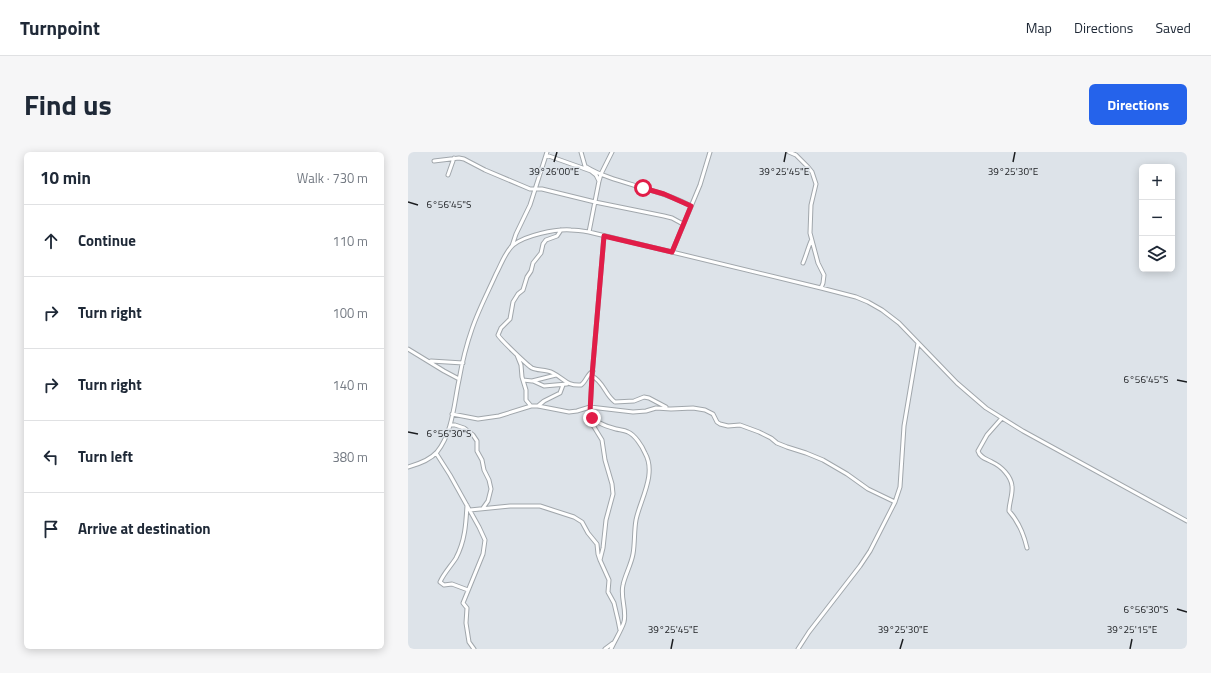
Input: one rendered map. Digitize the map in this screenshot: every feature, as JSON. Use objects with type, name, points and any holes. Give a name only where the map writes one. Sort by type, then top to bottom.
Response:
[{"type":"street","points":[[581,152],[585,166],[601,174],[664,194],[691,206]]},
{"type":"street","points":[[589,232],[601,174],[612,152]]},
{"type":"street","points":[[672,252],[704,174],[710,152]]},
{"type":"street","points":[[789,152],[796,155],[808,167],[815,179],[816,184],[811,204],[810,224],[811,241],[818,263],[824,275],[821,288]]},
{"type":"street","points":[[408,467],[422,463],[436,453],[444,441],[450,425],[459,379],[472,328],[499,268],[512,246],[526,213],[547,153],[591,171],[596,175],[599,181]]},
{"type":"street","points":[[434,161],[459,156],[479,167],[525,187],[535,189],[538,188],[595,202],[664,216],[672,218],[683,224]]},
{"type":"street","points":[[448,175],[454,158]]},
{"type":"street","points":[[512,246],[532,236],[561,230],[589,232],[856,297],[875,306],[893,318],[972,396],[1002,418],[1028,434],[1187,522]]},
{"type":"street","points":[[561,230],[557,236],[546,240],[543,244],[541,253],[533,263],[532,270],[527,277],[523,290],[518,294],[513,302],[510,319],[501,328],[498,336],[532,368],[543,369],[556,375],[569,384]]},
{"type":"street","points":[[600,560],[606,520],[613,492],[612,480],[605,460],[602,440],[591,422],[590,407],[604,236]]},
{"type":"street","points":[[803,263],[811,241]]},
{"type":"street","points":[[798,649],[809,632],[870,551],[895,502],[902,475],[904,426],[918,343]]},
{"type":"street","points":[[408,349],[459,379]]},
{"type":"street","points":[[516,353],[521,365],[526,390],[526,400],[531,406]]},
{"type":"street","points":[[428,361],[463,363]]},
{"type":"street","points":[[523,380],[533,381],[544,386],[569,384],[581,385],[593,371]]},
{"type":"street","points":[[533,381],[556,375]]},
{"type":"street","points":[[592,376],[600,381],[614,402],[634,401],[644,397],[649,398],[661,406],[671,409]]},
{"type":"street","points":[[538,406],[544,401],[560,393],[563,385]]},
{"type":"street","points":[[452,414],[478,419],[498,416],[531,406],[569,412],[590,407],[633,412],[646,411],[656,408],[693,408],[705,410],[713,414],[717,422],[720,424],[728,426],[740,425],[771,438],[777,443],[806,453],[847,474],[868,489],[895,502]]},
{"type":"street","points":[[591,416],[606,426],[626,431],[631,434],[645,452],[649,468],[648,482],[636,518],[633,553],[622,588],[625,619],[611,649]]},
{"type":"street","points":[[1002,418],[987,434],[978,451],[978,454],[998,465],[1011,481],[1012,488],[1009,511],[1015,518],[1022,531],[1027,548]]},
{"type":"street","points":[[450,425],[464,428],[473,435],[477,441],[477,451],[482,460],[491,489],[488,501],[482,509]]},
{"type":"street","points":[[436,453],[450,474],[483,534],[485,545],[483,554],[463,603],[467,609],[466,623],[469,642],[474,649]]},
{"type":"street","points":[[467,504],[465,535],[456,557],[440,582],[442,585],[452,584],[468,590]]},
{"type":"street","points":[[470,510],[510,506],[540,506],[574,516],[582,522],[597,544],[600,560],[609,580],[607,590],[614,603],[620,632]]},
{"type":"street","points":[[605,649],[613,643]]},
{"type":"route","points":[[592,418],[590,412],[592,376],[604,236],[672,252],[691,206],[664,194],[643,188]]}]
